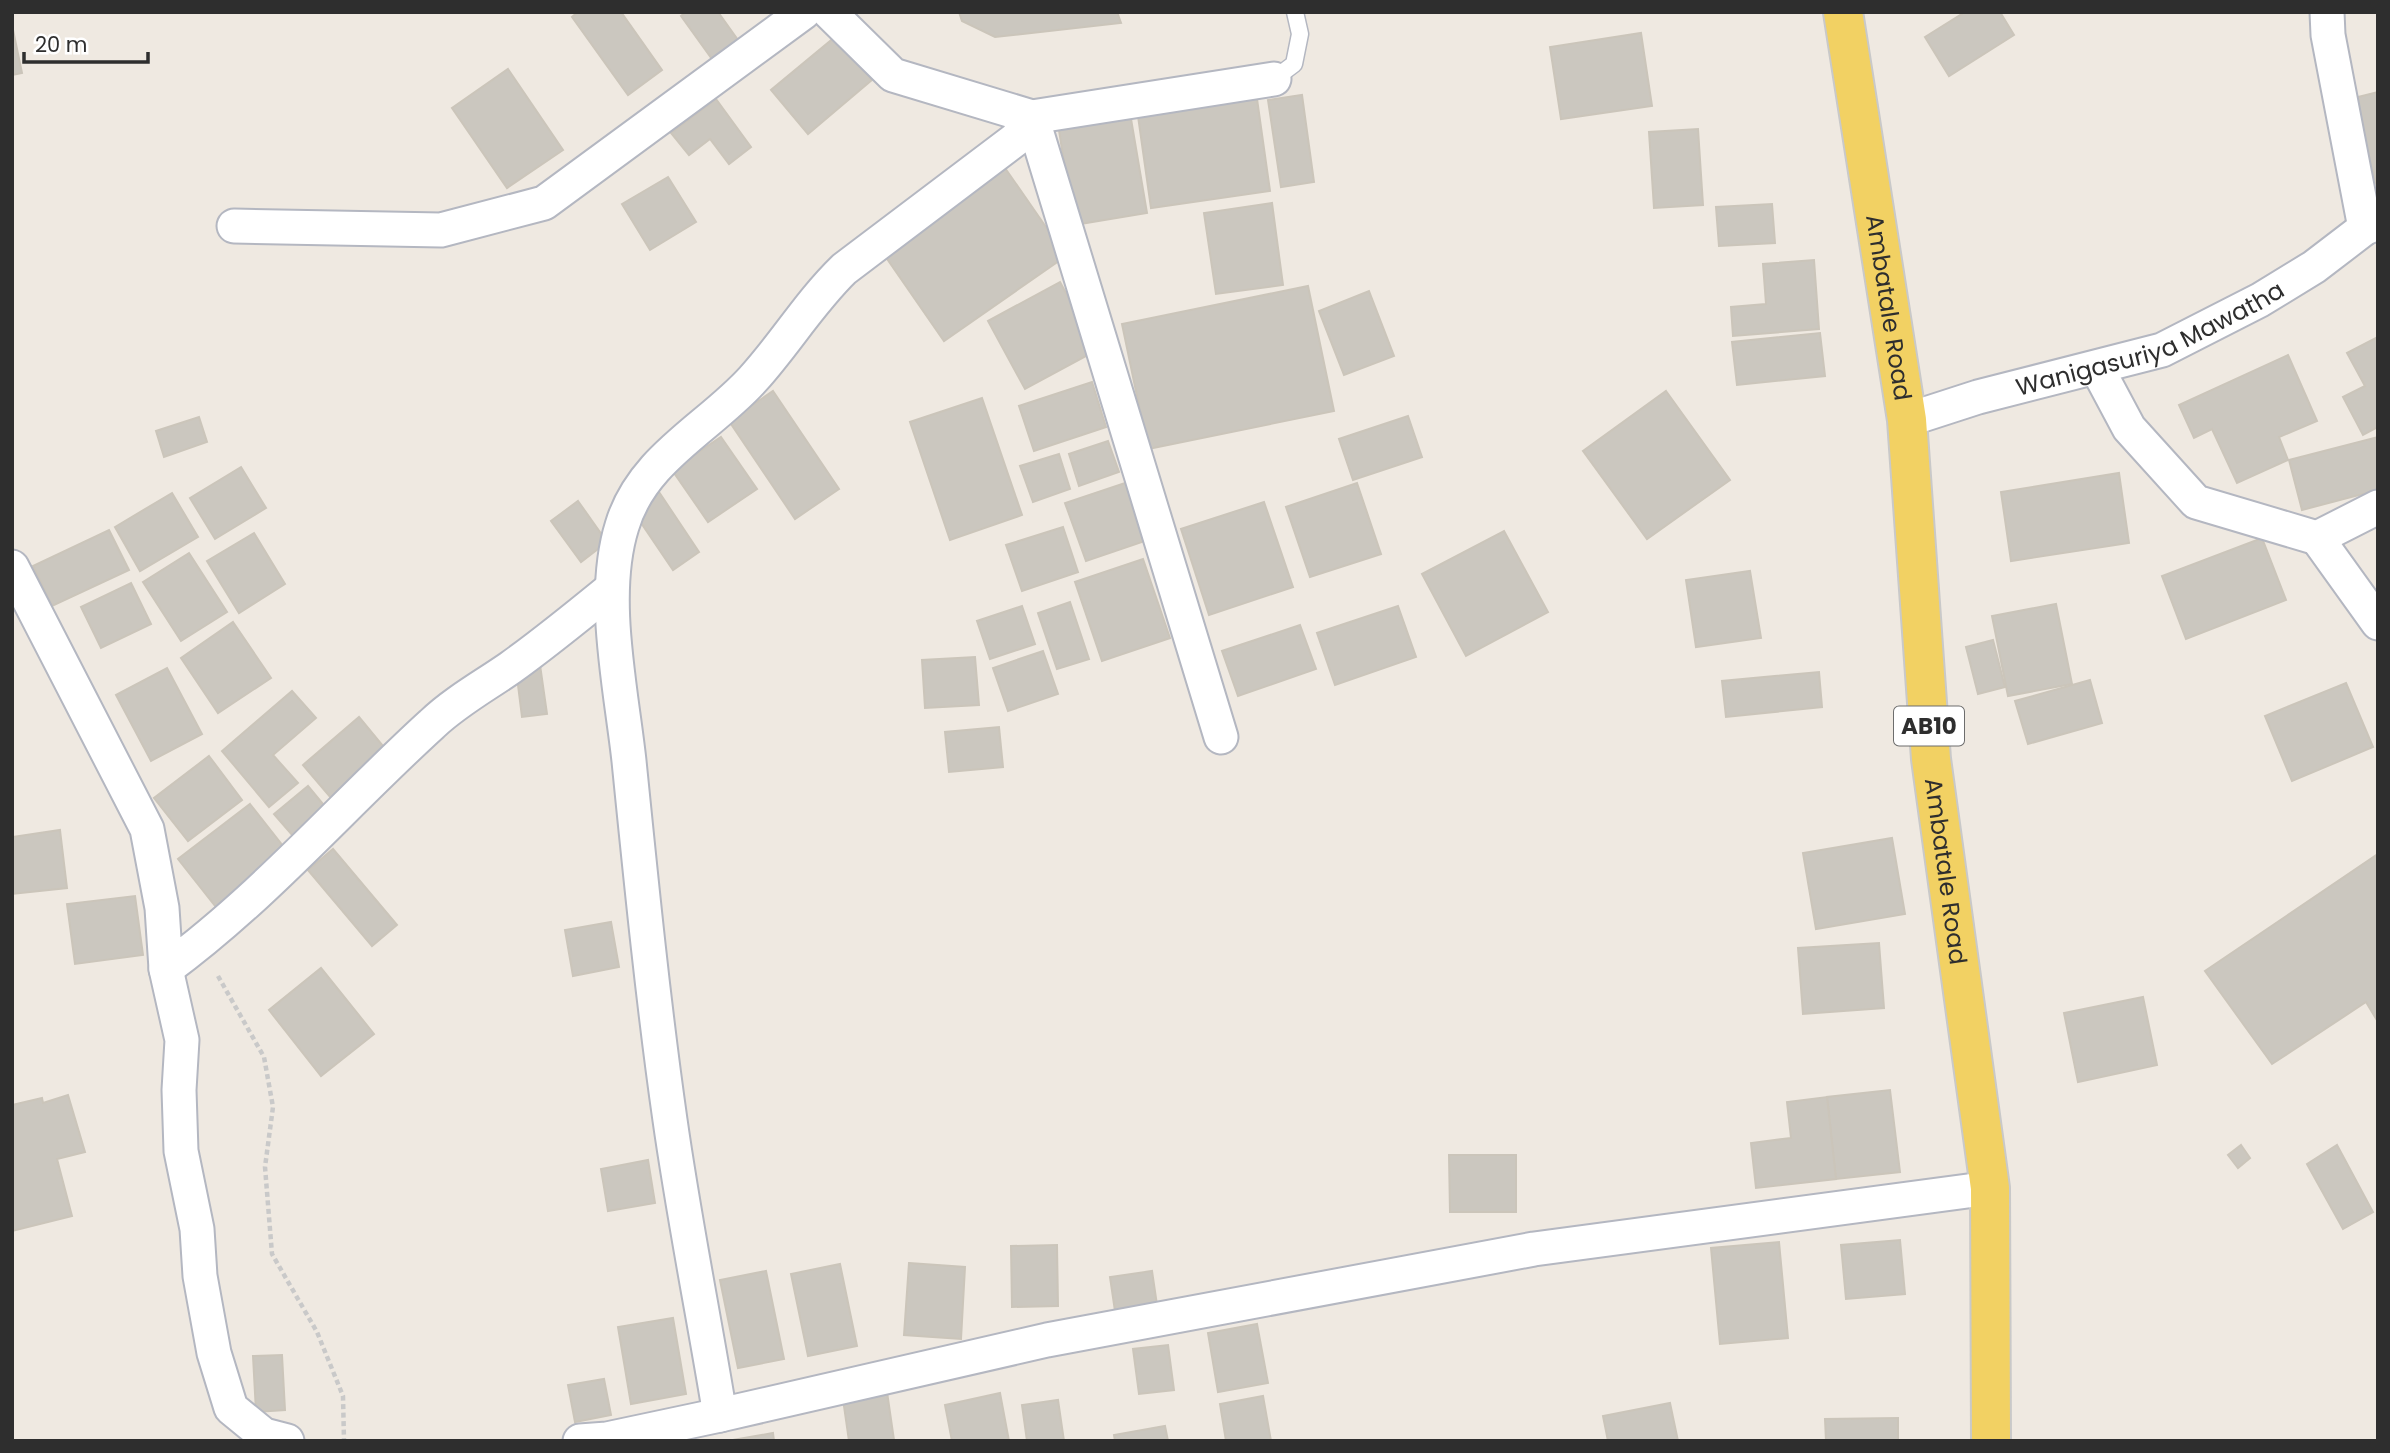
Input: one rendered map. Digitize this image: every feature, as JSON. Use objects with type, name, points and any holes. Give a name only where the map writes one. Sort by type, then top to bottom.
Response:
[{"type":"main road","name":"Ambatale Road","points":[[1843,12],[1906,420],[1931,759],[1990,1188],[1991,1441]]},
{"type":"street","points":[[234,226],[440,230],[544,203],[804,12]]},
{"type":"street","points":[[830,12],[893,75],[1032,117],[1274,79]]},
{"type":"street","points":[[2327,12],[2328,35],[2372,226]]},
{"type":"street","points":[[720,1415],[670,1120],[611,589],[621,526],[634,498],[651,472],[674,448],[750,383],[818,293],[844,269],[1016,139],[1032,117]]},
{"type":"street","points":[[1032,117],[1221,737]]},
{"type":"street","name":"Wanigasuriya Mawatha","points":[[1906,420],[1978,397],[2162,350],[2260,300],[2314,267],[2372,226]]},
{"type":"street","points":[[2097,368],[2129,428],[2196,502],[2317,538],[2378,623]]},
{"type":"street","points":[[2317,538],[2378,507]]},
{"type":"street","points":[[12,567],[147,829],[162,908],[166,969],[181,1040],[181,1152],[197,1229],[201,1276],[214,1353],[231,1408],[264,1435],[287,1441]]},
{"type":"street","points":[[166,969],[204,941],[253,898],[338,811],[435,721],[541,645],[611,589]]},
{"type":"street","points":[[580,1441],[607,1439],[720,1415],[1047,1340],[1534,1249],[1990,1188]]},
{"type":"lane","points":[[1274,79],[1294,64],[1300,34],[1295,12]]},
{"type":"path","points":[[204,941],[223,989],[264,1057],[273,1107],[265,1167],[272,1254],[317,1332],[343,1395],[344,1441]]},
{"type":"building","points":[[578,12],[621,12],[662,70],[628,95],[572,17]]},
{"type":"building","points":[[686,12],[718,12],[738,40],[712,59],[681,16]]},
{"type":"building","points":[[959,12],[1117,12],[1121,23],[995,37],[962,21]]},
{"type":"building","points":[[1965,12],[2000,12],[2014,35],[1949,76],[1925,37]]},
{"type":"building","points":[[12,25],[22,73],[12,75]]},
{"type":"building","points":[[1641,33],[1652,106],[1561,119],[1550,47]]},
{"type":"building","points":[[835,37],[872,80],[808,134],[771,90]]},
{"type":"building","points":[[508,69],[563,150],[507,188],[452,108]]},
{"type":"building","points":[[2378,92],[2378,191],[2354,98]]},
{"type":"building","points":[[1302,95],[1314,182],[1281,187],[1268,100]]},
{"type":"building","points":[[716,99],[751,147],[729,164],[710,139],[689,155],[671,133]]},
{"type":"building","points":[[1257,99],[1270,191],[1151,208],[1138,116]]},
{"type":"building","points":[[1130,113],[1147,213],[1074,225],[1058,124]]},
{"type":"building","points":[[1698,129],[1703,205],[1654,208],[1649,132]]},
{"type":"building","points":[[1005,168],[1066,256],[944,341],[883,253]]},
{"type":"building","points":[[668,177],[696,222],[650,250],[622,204]]},
{"type":"building","points":[[1272,203],[1283,285],[1216,294],[1204,213]]},
{"type":"building","points":[[1772,204],[1775,243],[1719,246],[1716,207]]},
{"type":"building","points":[[1814,260],[1819,329],[1733,336],[1731,307],[1766,304],[1763,264]]},
{"type":"building","points":[[1060,282],[1097,350],[1025,389],[988,321]]},
{"type":"building","points":[[1308,286],[1334,411],[1148,449],[1122,324]]},
{"type":"building","points":[[1369,291],[1394,356],[1344,375],[1319,311]]},
{"type":"building","points":[[1820,333],[1825,376],[1737,385],[1732,342]]},
{"type":"building","points":[[2378,337],[2378,427],[2363,435],[2343,397],[2365,386],[2347,353]]},
{"type":"building","points":[[2288,355],[2317,421],[2279,437],[2288,460],[2237,483],[2212,429],[2194,438],[2179,405]]},
{"type":"building","points":[[1092,382],[1106,427],[1034,451],[1019,406]]},
{"type":"building","points":[[773,391],[839,489],[795,519],[729,421]]},
{"type":"building","points":[[1666,391],[1730,480],[1647,539],[1583,451]]},
{"type":"building","points":[[982,398],[1022,515],[950,540],[910,422]]},
{"type":"building","points":[[1408,416],[1422,457],[1353,480],[1339,439]]},
{"type":"building","points":[[199,417],[207,442],[164,457],[156,431]]},
{"type":"building","points":[[721,437],[757,489],[708,522],[672,470]]},
{"type":"building","points":[[2378,437],[2378,490],[2302,510],[2289,460]]},
{"type":"building","points":[[1108,441],[1119,472],[1079,486],[1069,454]]},
{"type":"building","points":[[1059,454],[1070,489],[1033,502],[1020,466]]},
{"type":"building","points":[[241,467],[266,508],[215,539],[190,498]]},
{"type":"building","points":[[2119,473],[2129,543],[2011,561],[2001,492]]},
{"type":"building","points":[[1128,482],[1148,540],[1086,561],[1065,503]]},
{"type":"building","points":[[1357,483],[1381,554],[1310,577],[1286,507]]},
{"type":"building","points":[[659,492],[699,552],[673,570],[633,511]]},
{"type":"building","points":[[172,493],[198,537],[140,571],[115,527]]},
{"type":"building","points":[[578,501],[607,542],[581,562],[551,521]]},
{"type":"building","points":[[1264,502],[1293,587],[1209,615],[1181,529]]},
{"type":"building","points":[[1063,527],[1078,572],[1022,591],[1006,545]]},
{"type":"building","points":[[109,530],[129,570],[52,606],[33,566]]},
{"type":"building","points":[[1504,531],[1548,612],[1466,656],[1422,574]]},
{"type":"building","points":[[254,533],[285,584],[239,613],[207,561]]},
{"type":"building","points":[[2262,538],[2286,600],[2186,639],[2162,576]]},
{"type":"building","points":[[189,553],[227,612],[181,641],[143,582]]},
{"type":"building","points":[[1143,559],[1170,638],[1102,661],[1075,582]]},
{"type":"building","points":[[1750,571],[1761,638],[1696,647],[1686,580]]},
{"type":"building","points":[[131,583],[151,624],[101,648],[81,607]]},
{"type":"building","points":[[1070,602],[1089,659],[1057,669],[1038,613]]},
{"type":"building","points":[[2056,604],[2072,684],[2008,696],[1992,616]]},
{"type":"building","points":[[1022,606],[1035,644],[990,659],[977,621]]},
{"type":"building","points":[[1398,606],[1416,657],[1335,685],[1317,633]]},
{"type":"building","points":[[233,622],[271,678],[218,713],[181,658]]},
{"type":"building","points":[[1300,625],[1316,669],[1238,696],[1222,651]]},
{"type":"building","points":[[1993,640],[2005,687],[1978,694],[1966,647]]},
{"type":"building","points":[[1043,651],[1058,694],[1008,711],[993,668]]},
{"type":"building","points":[[975,657],[979,705],[925,708],[922,660]]},
{"type":"building","points":[[540,665],[547,714],[522,717],[516,669]]},
{"type":"building","points":[[167,668],[202,734],[151,761],[116,695]]},
{"type":"building","points":[[1819,672],[1822,707],[1726,717],[1722,681]]},
{"type":"building","points":[[2090,680],[2102,723],[2028,744],[2015,701]]},
{"type":"building","points":[[2346,683],[2373,747],[2292,781],[2265,716]]},
{"type":"building","points":[[292,691],[316,718],[273,755],[298,783],[269,807],[222,751]]},
{"type":"building","points":[[359,717],[388,752],[332,799],[303,765]]},
{"type":"building","points":[[999,727],[1003,767],[949,772],[945,732]]},
{"type":"building","points":[[209,756],[242,800],[188,841],[154,798]]},
{"type":"building","points":[[308,786],[327,809],[294,837],[274,814]]},
{"type":"building","points":[[250,804],[287,851],[216,907],[178,859]]},
{"type":"building","points":[[60,830],[67,888],[12,894],[12,837]]},
{"type":"building","points":[[1892,838],[1905,914],[1816,929],[1803,853]]},
{"type":"building","points":[[333,849],[397,925],[372,946],[308,870]]},
{"type":"building","points":[[2378,854],[2378,1022],[2366,1002],[2272,1064],[2205,971]]},
{"type":"building","points":[[135,896],[143,955],[75,964],[67,904]]},
{"type":"building","points":[[611,922],[619,967],[573,976],[565,930]]},
{"type":"building","points":[[1879,943],[1884,1008],[1803,1014],[1798,948]]},
{"type":"building","points":[[321,968],[374,1034],[321,1076],[269,1010]]},
{"type":"building","points":[[2143,997],[2157,1065],[2078,1082],[2064,1013]]},
{"type":"building","points":[[1890,1090],[1900,1172],[1836,1179],[1827,1097]]},
{"type":"building","points":[[68,1095],[85,1152],[57,1159],[72,1216],[12,1231],[12,1105],[42,1098],[43,1103]]},
{"type":"building","points":[[1827,1097],[1836,1179],[1756,1188],[1751,1143],[1791,1138],[1787,1102]]},
{"type":"building","points":[[2241,1145],[2250,1158],[2238,1168],[2228,1155]]},
{"type":"building","points":[[2337,1145],[2373,1212],[2343,1229],[2307,1164]]},
{"type":"building","points":[[1449,1155],[1516,1155],[1516,1212],[1450,1212]]},
{"type":"building","points":[[648,1160],[655,1203],[608,1211],[601,1169]]},
{"type":"building","points":[[1900,1240],[1905,1294],[1846,1299],[1841,1245]]},
{"type":"building","points":[[1779,1242],[1788,1338],[1720,1344],[1711,1248]]},
{"type":"building","points":[[1057,1245],[1058,1306],[1012,1307],[1011,1246]]},
{"type":"building","points":[[909,1263],[965,1267],[961,1339],[904,1335]]},
{"type":"building","points":[[840,1264],[857,1346],[808,1356],[791,1274]]},
{"type":"building","points":[[766,1271],[784,1359],[738,1368],[720,1280]]},
{"type":"building","points":[[1152,1271],[1157,1305],[1115,1311],[1110,1277]]},
{"type":"building","points":[[673,1318],[686,1394],[631,1404],[618,1327]]},
{"type":"building","points":[[1257,1324],[1268,1383],[1218,1392],[1208,1333]]},
{"type":"building","points":[[1168,1345],[1174,1390],[1139,1394],[1133,1349]]},
{"type":"building","points":[[282,1355],[285,1410],[256,1412],[253,1356]]},
{"type":"building","points":[[604,1379],[611,1415],[575,1422],[568,1385]]},
{"type":"building","points":[[886,1385],[894,1440],[849,1441],[842,1392]]},
{"type":"building","points":[[1000,1393],[1009,1441],[952,1441],[945,1405]]},
{"type":"building","points":[[1263,1396],[1271,1441],[1226,1441],[1220,1404]]},
{"type":"building","points":[[1058,1400],[1064,1441],[1027,1441],[1022,1405]]},
{"type":"building","points":[[1670,1403],[1678,1441],[1608,1441],[1603,1416]]},
{"type":"building","points":[[1898,1418],[1898,1441],[1826,1441],[1825,1419]]},
{"type":"building","points":[[1165,1426],[1168,1441],[1115,1441],[1114,1435]]},
{"type":"building","points":[[773,1433],[774,1441],[727,1441]]}]
